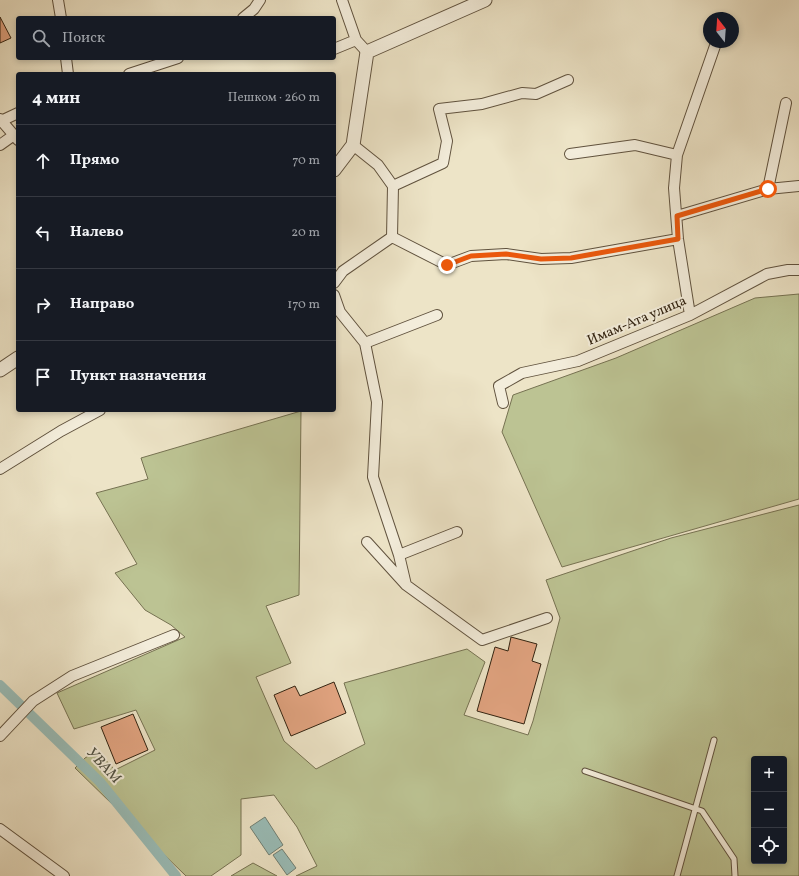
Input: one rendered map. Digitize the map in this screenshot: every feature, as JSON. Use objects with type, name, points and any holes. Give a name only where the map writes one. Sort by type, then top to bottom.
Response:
[{"type":"street","points":[[58,0],[61,16]]},
{"type":"street","points":[[245,16],[254,9],[260,0]]},
{"type":"street","points":[[342,0],[356,40],[367,52]]},
{"type":"street","points":[[367,52],[486,0]]},
{"type":"street","points":[[336,48],[356,40]]},
{"type":"street","points":[[690,315],[678,239],[674,188],[677,154],[714,48]]},
{"type":"street","points":[[336,167],[353,145],[367,52]]},
{"type":"street","points":[[66,60],[68,72]]},
{"type":"street","points":[[135,72],[172,60]]},
{"type":"street","points":[[393,186],[443,163],[447,141],[440,109],[482,104],[522,93],[536,94],[568,80]]},
{"type":"street","points":[[768,189],[786,103]]},
{"type":"street","points":[[0,145],[16,138],[1,120],[16,114]]},
{"type":"street","points":[[353,145],[378,165],[393,186],[392,237]]},
{"type":"street","points":[[570,154],[635,145],[677,154]]},
{"type":"street","points":[[677,216],[768,189],[799,186]]},
{"type":"street","points":[[392,237],[447,265],[471,256],[506,254],[541,259],[571,258],[678,239]]},
{"type":"street","points":[[336,280],[343,271],[392,237]]},
{"type":"street","name":"Имам-Ата улица","points":[[503,403],[499,386],[522,373],[578,361],[690,315],[767,274],[788,270],[799,270]]},
{"type":"street","points":[[336,301],[340,312],[365,343],[378,402],[373,477],[399,555],[406,585]]},
{"type":"street","points":[[365,343],[437,316]]},
{"type":"street","points":[[2,365],[16,359]]},
{"type":"street","points":[[0,469],[61,431],[96,412]]},
{"type":"street","points":[[399,555],[457,532]]},
{"type":"street","points":[[366,542],[406,585],[482,640],[547,618]]},
{"type":"street","points":[[0,736],[33,701],[72,676],[174,635]]},
{"type":"street","points":[[0,829],[64,876]]},
{"type":"lane","points":[[677,876],[714,740]]},
{"type":"lane","points":[[585,771],[702,811],[734,859],[735,876]]},
{"type":"green space","points":[[799,294],[799,499],[562,567],[502,432],[513,395],[616,358],[755,298]]},
{"type":"green space","points":[[301,412],[299,595],[266,606],[291,663],[256,677],[284,741],[316,769],[365,744],[344,683],[467,649],[485,662],[464,715],[528,735],[560,618],[546,580],[671,538],[799,505],[799,876],[296,876],[317,866],[297,827],[274,795],[241,799],[241,855],[211,876],[186,876],[75,768],[85,758],[97,751],[115,770],[155,750],[136,710],[74,729],[57,693],[185,637],[171,625],[145,610],[115,573],[137,564],[96,493],[148,479],[141,458]]},
{"type":"green space","points":[[253,863],[277,876],[231,876]]},
{"type":"water","points":[[265,817],[283,845],[269,855],[250,827]]},
{"type":"water","points":[[282,849],[296,868],[287,875],[273,855]]},
{"type":"building","points":[[0,17],[11,38],[0,43]]},
{"type":"building","points":[[511,637],[537,644],[532,661],[541,664],[524,724],[477,711],[495,647],[508,651]]},
{"type":"building","points":[[334,682],[346,713],[291,736],[274,695],[295,686],[300,696]]},
{"type":"building","points":[[133,714],[148,750],[116,764],[101,727]]},
{"type":"waterway","name":"УВАМ","points":[[0,685],[100,782],[176,876]]},
{"type":"route","points":[[447,265],[471,256],[506,254],[541,259],[571,258],[678,239],[677,216],[768,189]]}]
